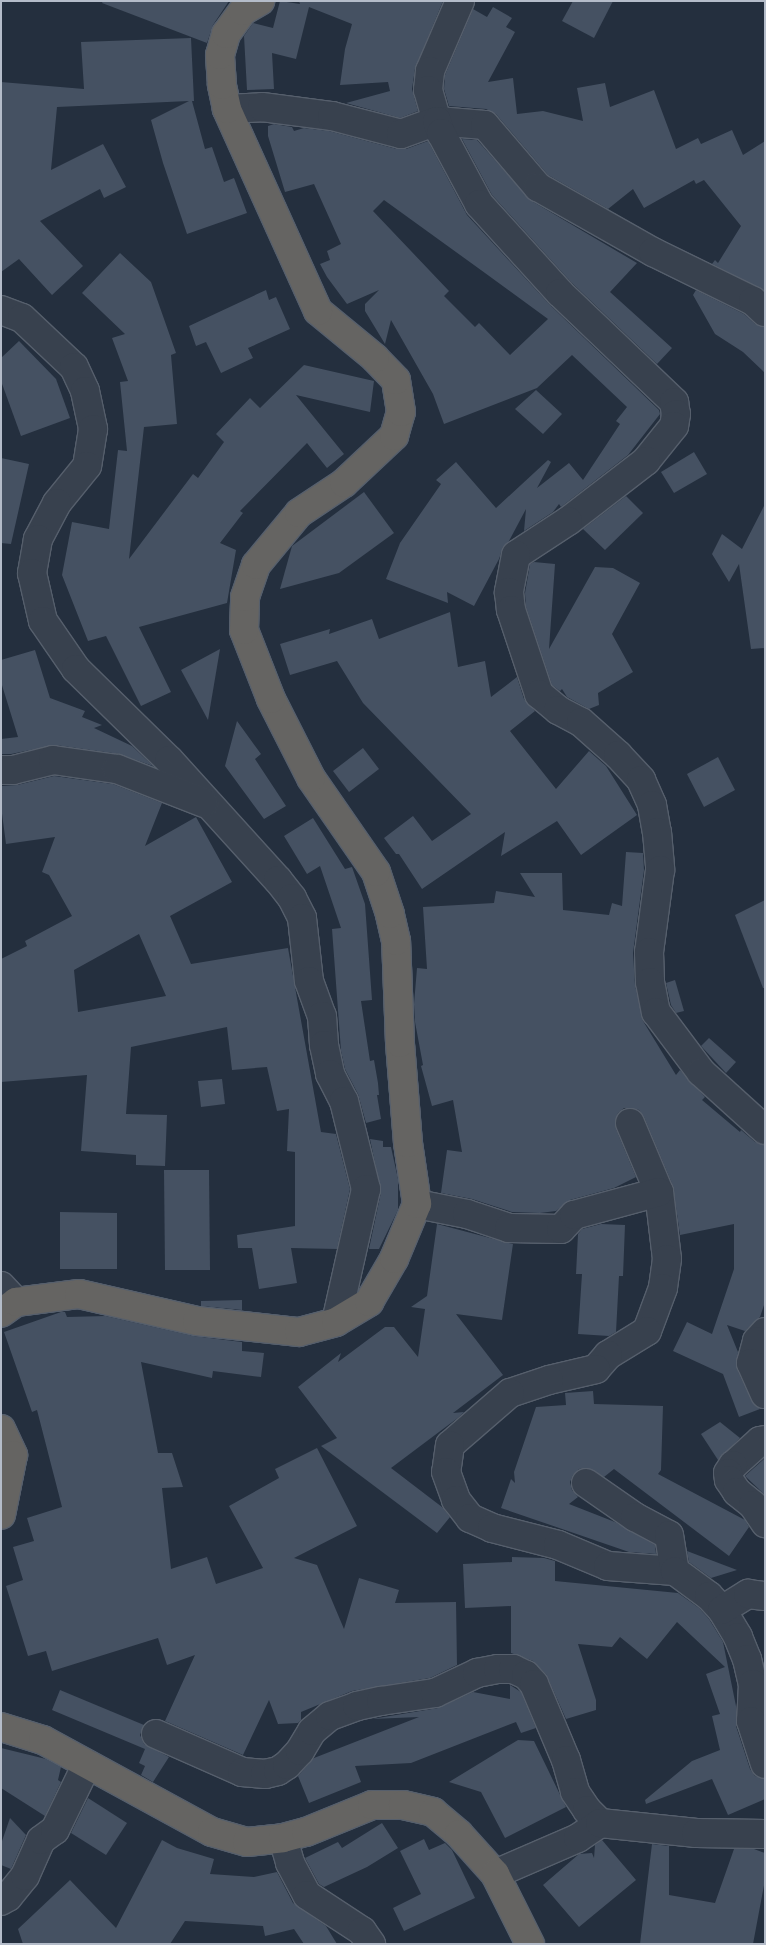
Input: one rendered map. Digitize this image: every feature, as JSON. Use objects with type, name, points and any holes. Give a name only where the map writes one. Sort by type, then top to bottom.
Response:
[{"type":"highway","points":[[6,1300],[79,1294],[197,1321],[298,1332],[336,1322],[369,1302],[394,1260],[417,1204],[408,1143],[400,1043],[396,941],[390,914],[376,872],[311,778],[271,699],[244,630],[244,597],[256,565],[299,513],[344,483],[394,436],[400,412],[396,380],[375,358],[318,311],[227,109],[222,85],[220,55],[226,34],[243,11],[260,1]]},
{"type":"highway","points":[[1,1429],[13,1455],[1,1516]]},
{"type":"highway","points":[[1,1727],[43,1740],[212,1832],[247,1842],[283,1838],[306,1832],[372,1805],[403,1804],[433,1812],[459,1834],[495,1874],[530,1944]]},
{"type":"street","points":[[460,1],[430,71],[428,90],[441,133],[479,204],[560,293],[674,402],[676,414],[674,426],[646,461],[568,521],[516,555],[509,592],[511,610],[539,694],[558,710],[581,722],[618,755],[641,780],[652,806],[657,832],[660,870],[649,952],[650,982],[656,1012],[701,1072],[765,1130]]},
{"type":"street","points":[[227,109],[262,107],[332,116],[401,134],[437,121],[485,125],[538,186],[654,252],[753,301],[765,312]]},
{"type":"street","points":[[1,310],[22,318],[74,367],[85,391],[92,429],[87,466],[57,503],[38,539],[32,573],[43,621],[76,669],[169,760],[292,898],[302,918],[309,981],[322,1016],[324,1045],[328,1064],[344,1101],[366,1189],[336,1322]]},
{"type":"street","points":[[1,770],[13,770],[53,760],[117,769],[210,806]]},
{"type":"street","points":[[630,1123],[659,1192],[667,1259],[663,1288],[647,1331],[608,1355],[596,1369],[549,1380],[510,1393],[450,1445],[446,1472],[456,1500],[470,1518],[492,1528],[558,1545],[608,1566],[675,1571],[709,1596],[722,1610],[738,1637],[747,1659],[753,1684],[751,1721],[765,1764]]},
{"type":"street","points":[[417,1204],[467,1214],[509,1228],[561,1229],[574,1215],[659,1192]]},
{"type":"street","points":[[765,1332],[757,1341],[752,1363],[765,1394]]},
{"type":"street","points":[[765,1440],[760,1441],[733,1465],[728,1474],[729,1480],[737,1492],[753,1505],[765,1523]]},
{"type":"street","points":[[586,1483],[635,1517],[670,1535],[675,1571]]},
{"type":"street","points":[[722,1610],[748,1594],[765,1596]]},
{"type":"street","points":[[156,1734],[242,1772],[265,1774],[278,1771],[287,1765],[300,1751],[312,1731],[330,1716],[373,1702],[435,1693],[477,1674],[498,1669],[514,1669],[526,1675],[534,1684],[566,1760],[575,1792],[586,1810],[600,1823],[696,1833],[765,1834]]},
{"type":"street","points":[[1,1901],[8,1897],[25,1876],[41,1840],[56,1830],[87,1764]]},
{"type":"street","points":[[495,1874],[578,1838],[600,1823]]},
{"type":"street","points":[[283,1838],[290,1863],[307,1895],[362,1931],[371,1944]]},
{"type":"building","points":[[103,1],[229,1],[213,25],[207,43],[102,3]]},
{"type":"building","points":[[280,1],[300,4],[299,1],[443,1],[415,69],[412,89],[418,111],[400,118],[346,103],[390,91],[388,82],[340,85],[345,49],[352,24],[309,7],[296,59],[272,53],[274,89],[247,90],[244,36],[253,23],[273,28]]},
{"type":"building","points":[[573,1],[613,1],[594,38],[562,21]]},
{"type":"building","points":[[493,7],[512,18],[506,27],[515,32],[488,82],[513,78],[517,114],[543,111],[583,121],[577,88],[605,83],[610,107],[654,90],[676,149],[698,138],[701,144],[732,130],[743,155],[765,141],[765,291],[712,264],[715,260],[718,263],[741,226],[704,180],[696,184],[694,180],[644,208],[633,189],[608,209],[548,175],[496,114],[486,109],[449,106],[444,89],[445,75],[473,9],[487,17]]},
{"type":"building","points":[[191,38],[194,101],[192,101],[205,149],[212,147],[224,182],[234,178],[247,213],[187,234],[163,163],[151,120],[189,101],[57,107],[51,170],[103,144],[126,187],[104,198],[100,189],[40,221],[83,266],[52,295],[19,259],[1,272],[1,82],[84,89],[81,42]]},
{"type":"building","points":[[274,124],[292,127],[294,131],[304,128],[329,131],[397,149],[406,149],[428,141],[467,215],[549,304],[659,410],[660,414],[628,455],[561,507],[559,504],[553,512],[524,531],[526,509],[509,541],[503,547],[499,559],[474,606],[447,592],[448,603],[386,579],[400,543],[441,484],[436,480],[456,462],[496,508],[548,460],[551,462],[537,488],[569,463],[583,480],[620,424],[616,421],[627,407],[572,355],[537,388],[444,424],[433,394],[391,320],[385,344],[365,311],[365,304],[379,290],[347,304],[327,277],[320,264],[330,260],[327,251],[341,244],[314,184],[285,192],[268,136],[268,126]],"holes":[[[384,200],[548,319],[510,355],[479,323],[475,327],[444,296],[449,291],[373,211]]]},
{"type":"building","points":[[462,139],[477,140],[530,200],[637,263],[610,292],[672,348],[657,364],[571,282],[492,195]]},
{"type":"building","points":[[120,253],[151,282],[176,353],[171,355],[177,424],[144,427],[129,559],[193,474],[198,478],[224,442],[216,434],[250,398],[260,408],[304,365],[374,381],[370,412],[296,395],[344,454],[327,468],[307,443],[240,511],[243,513],[220,543],[236,550],[227,603],[139,627],[171,692],[141,706],[106,636],[88,641],[62,575],[72,522],[109,529],[118,450],[127,451],[120,382],[128,381],[112,338],[125,334],[82,293]]},
{"type":"building","points":[[266,290],[269,300],[276,297],[290,329],[248,348],[253,358],[221,373],[206,342],[196,346],[189,326]]},
{"type":"building","points":[[696,290],[744,314],[755,324],[765,327],[765,373],[743,352],[715,334],[693,295]]},
{"type":"building","points":[[19,341],[56,379],[70,418],[21,436],[1,381],[1,358]]},
{"type":"building","points":[[536,390],[562,414],[543,434],[515,409]]},
{"type":"building","points":[[694,452],[707,474],[674,493],[661,472]]},
{"type":"building","points":[[1,458],[29,464],[11,544],[1,543]]},
{"type":"building","points":[[364,492],[394,533],[339,573],[280,589],[292,546]]},
{"type":"building","points":[[626,496],[643,513],[605,550],[583,529]]},
{"type":"building","points":[[765,504],[765,648],[751,649],[739,564],[729,582],[712,554],[722,534],[742,549]]},
{"type":"building","points":[[534,562],[555,564],[549,649],[595,567],[613,568],[640,583],[612,634],[633,672],[598,693],[599,705],[589,709],[567,697],[562,689],[560,691],[552,685],[526,607],[525,593],[530,564]]},
{"type":"building","points":[[450,612],[458,667],[485,661],[491,697],[517,677],[524,699],[535,711],[510,731],[556,789],[589,751],[606,766],[637,815],[581,855],[557,821],[501,856],[505,832],[422,889],[399,854],[396,854],[384,838],[413,816],[432,841],[471,814],[363,703],[337,661],[290,675],[280,644],[330,629],[329,634],[372,619],[379,639]]},
{"type":"building","points":[[220,649],[208,720],[181,670]]},
{"type":"building","points":[[35,650],[50,698],[85,711],[82,717],[102,725],[94,728],[132,746],[153,766],[119,754],[55,745],[11,754],[1,754],[1,739],[18,737],[1,682],[1,660]]},
{"type":"building","points":[[237,721],[261,754],[255,759],[286,806],[264,819],[225,766]]},
{"type":"building","points":[[363,748],[379,769],[349,792],[333,771]]},
{"type":"building","points":[[718,757],[735,790],[704,807],[687,774]]},
{"type":"building","points":[[54,776],[113,784],[162,803],[145,846],[196,817],[232,882],[170,916],[191,964],[288,948],[321,1132],[336,1134],[350,1189],[337,1249],[291,1248],[297,1283],[259,1289],[252,1248],[238,1248],[237,1235],[295,1226],[295,1152],[287,1151],[289,1109],[277,1111],[267,1067],[232,1070],[227,1027],[131,1047],[126,1114],[167,1115],[165,1166],[136,1165],[136,1155],[81,1151],[87,1075],[1,1082],[1,959],[27,946],[25,941],[72,916],[49,875],[42,872],[55,837],[6,844],[1,806],[1,786],[17,785]],"holes":[[[139,934],[166,996],[78,1012],[74,970]]]},
{"type":"building","points":[[313,818],[345,869],[352,867],[365,904],[372,1000],[361,1001],[370,1061],[374,1060],[378,1083],[379,1095],[377,1095],[381,1119],[366,1123],[358,1094],[345,1069],[341,1051],[332,929],[341,928],[320,866],[307,874],[284,836]]},
{"type":"building","points":[[626,852],[643,853],[644,870],[633,953],[635,985],[643,1021],[676,1075],[680,1070],[705,1097],[702,1100],[740,1132],[741,1130],[755,1142],[765,1145],[765,1302],[760,1317],[745,1331],[727,1325],[738,1352],[737,1369],[751,1400],[760,1409],[739,1417],[723,1374],[673,1351],[687,1322],[712,1334],[734,1269],[734,1224],[680,1235],[673,1186],[644,1117],[639,1110],[624,1108],[618,1113],[615,1121],[616,1129],[636,1177],[614,1188],[570,1200],[556,1211],[540,1213],[512,1212],[472,1199],[441,1193],[447,1150],[462,1152],[453,1100],[432,1106],[421,1066],[423,1065],[415,1022],[414,1004],[417,968],[427,969],[423,907],[494,903],[496,891],[535,897],[520,873],[562,873],[563,910],[609,915],[612,903],[622,906]]},
{"type":"building","points":[[765,900],[765,988],[763,988],[735,915]]},
{"type":"building","points":[[675,980],[684,1011],[676,1013],[671,1005],[666,983]]},
{"type":"building","points":[[709,1038],[736,1062],[726,1073],[701,1046]]},
{"type":"building","points":[[222,1079],[225,1104],[201,1107],[198,1081]]},
{"type":"building","points":[[370,1139],[383,1141],[383,1147],[391,1147],[398,1179],[398,1210],[379,1249],[369,1249],[381,1192]]},
{"type":"building","points":[[164,1170],[209,1170],[210,1270],[165,1270]]},
{"type":"building","points":[[60,1212],[117,1213],[117,1269],[60,1269]]},
{"type":"building","points":[[437,1224],[513,1244],[502,1320],[456,1314],[503,1375],[453,1413],[464,1412],[459,1417],[391,1468],[442,1507],[450,1517],[437,1533],[321,1446],[337,1438],[298,1387],[341,1353],[338,1362],[385,1327],[394,1327],[418,1357],[425,1309],[411,1307],[427,1296]]},
{"type":"building","points":[[601,1224],[625,1225],[623,1276],[619,1276],[616,1332],[609,1336],[578,1334],[582,1274],[576,1274],[578,1234],[582,1229]]},
{"type":"building","points":[[242,1300],[242,1310],[201,1306],[201,1301]]},
{"type":"building","points":[[65,1312],[67,1317],[106,1316],[194,1336],[242,1342],[242,1351],[264,1353],[261,1377],[213,1371],[212,1378],[141,1362],[158,1453],[172,1453],[183,1487],[162,1488],[171,1569],[207,1557],[216,1584],[263,1568],[229,1506],[279,1478],[275,1469],[317,1448],[357,1526],[294,1558],[317,1565],[344,1629],[359,1578],[399,1590],[395,1603],[456,1602],[457,1665],[430,1678],[352,1691],[301,1712],[301,1720],[298,1723],[278,1724],[269,1700],[243,1755],[165,1721],[195,1655],[167,1665],[158,1638],[52,1671],[46,1651],[28,1656],[6,1586],[23,1580],[13,1547],[34,1541],[27,1518],[62,1507],[37,1410],[32,1412],[4,1332]]},
{"type":"building","points":[[593,1391],[594,1404],[663,1406],[661,1470],[658,1474],[745,1520],[749,1527],[729,1556],[614,1469],[604,1477],[588,1468],[579,1469],[573,1475],[570,1482],[572,1490],[578,1497],[569,1504],[615,1522],[655,1545],[656,1554],[629,1552],[501,1508],[511,1479],[515,1483],[514,1472],[536,1407],[566,1405],[565,1393]]},
{"type":"building","points":[[720,1422],[740,1438],[718,1460],[701,1434]]},
{"type":"building","points":[[765,1458],[765,1495],[745,1476]]},
{"type":"building","points":[[687,1551],[737,1570],[711,1578],[689,1562]]},
{"type":"building","points":[[512,1557],[544,1558],[555,1561],[555,1581],[678,1593],[699,1608],[709,1619],[723,1642],[736,1706],[736,1726],[750,1769],[755,1776],[765,1779],[765,1799],[728,1815],[712,1779],[646,1804],[645,1800],[692,1761],[720,1750],[712,1716],[720,1714],[706,1674],[725,1667],[677,1622],[647,1659],[620,1637],[612,1647],[578,1644],[596,1700],[596,1710],[566,1719],[546,1674],[533,1661],[511,1653],[511,1606],[465,1608],[463,1564],[512,1562]]},
{"type":"building","points":[[510,1685],[521,1692],[536,1728],[521,1733],[516,1722],[411,1763],[355,1766],[361,1782],[309,1803],[298,1776],[314,1758],[419,1717],[372,1719],[438,1708],[473,1692],[510,1699]]},
{"type":"building","points":[[60,1690],[144,1725],[140,1735],[144,1744],[169,1757],[153,1782],[141,1775],[145,1766],[139,1763],[145,1749],[52,1710]]},
{"type":"building","points":[[518,1740],[534,1741],[566,1807],[505,1838],[481,1792],[449,1782]]},
{"type":"building","points":[[1,1748],[46,1759],[61,1767],[58,1780],[61,1782],[45,1816],[1,1788]]},
{"type":"building","points":[[88,1798],[127,1823],[106,1855],[71,1833]]},
{"type":"building","points":[[10,1818],[26,1835],[11,1869],[1,1865],[1,1844]]},
{"type":"building","points":[[382,1823],[398,1848],[367,1867],[324,1887],[319,1884],[305,1858],[338,1842],[342,1848]]},
{"type":"building","points":[[424,1839],[429,1850],[445,1843],[452,1850],[475,1898],[404,1931],[393,1908],[421,1894],[400,1851]]},
{"type":"building","points":[[162,1840],[177,1848],[214,1859],[210,1874],[254,1877],[277,1872],[293,1903],[326,1926],[337,1944],[304,1944],[294,1929],[265,1936],[263,1926],[185,1921],[170,1944],[23,1944],[18,1929],[70,1880],[116,1928]]},
{"type":"building","points":[[602,1840],[636,1880],[579,1927],[543,1885],[579,1854],[592,1853],[594,1858],[595,1845]]},
{"type":"building","points":[[652,1844],[669,1846],[669,1895],[715,1903],[734,1849],[754,1849],[765,1853],[765,1880],[753,1944],[640,1944]]}]
